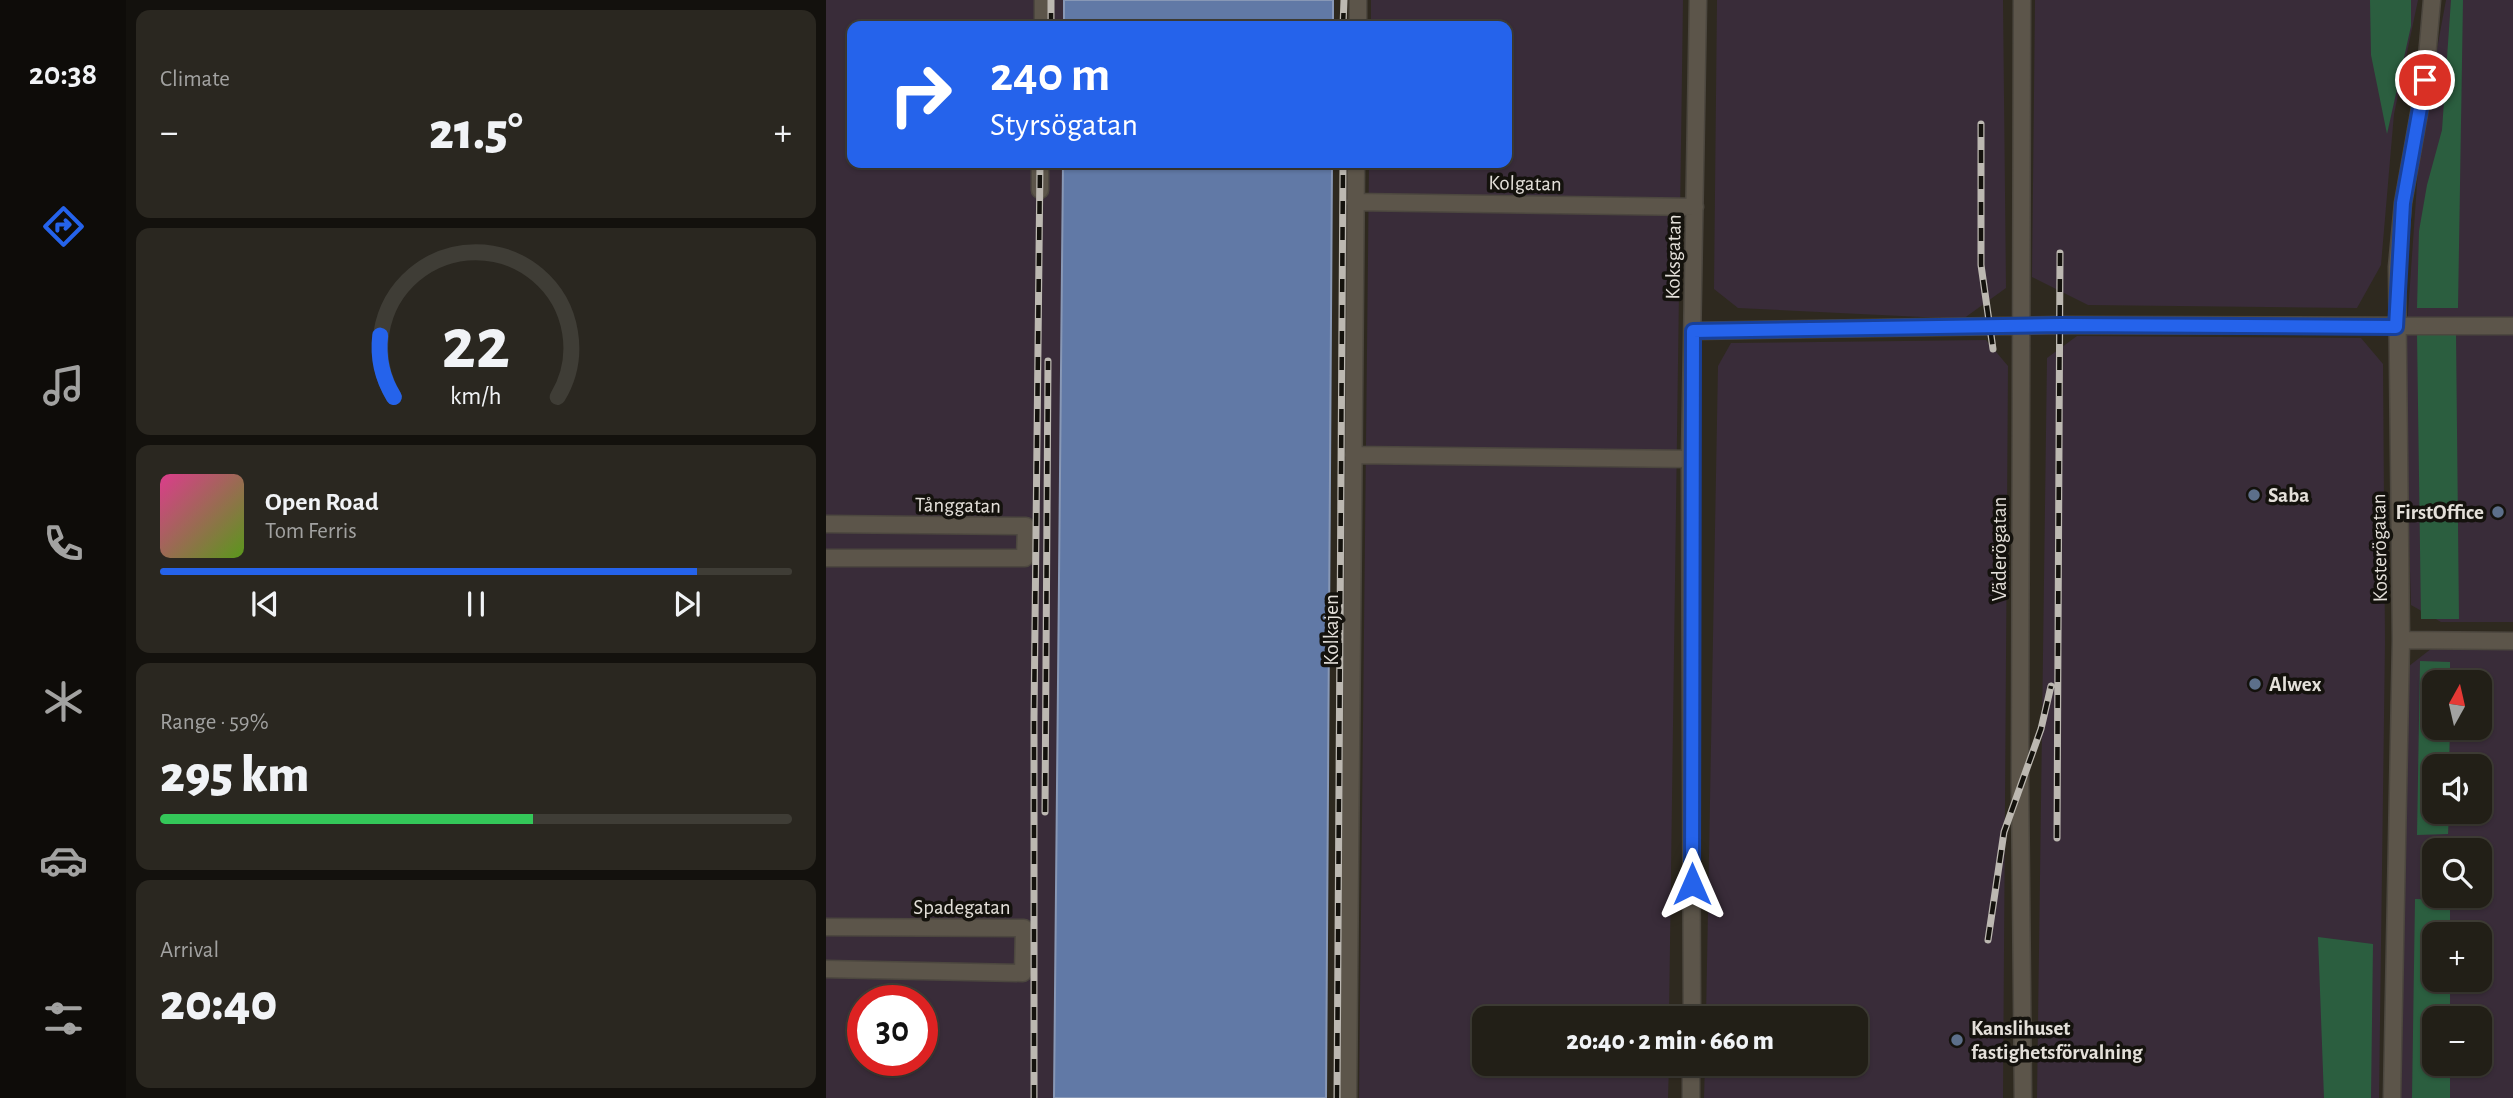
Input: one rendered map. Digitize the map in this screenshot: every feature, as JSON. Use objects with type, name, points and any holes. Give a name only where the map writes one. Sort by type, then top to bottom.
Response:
[{"type":"street","points":[[1043,0],[1043,21]]},
{"type":"street","points":[[1358,0],[1358,21]]},
{"type":"street","name":"Koksgatan","points":[[1692,1006],[1690,460],[1698,0]]},
{"type":"street","name":"Väderögatan","points":[[2022,0],[2024,1098]]},
{"type":"street","name":"Kosterögatan","points":[[2392,1098],[2401,640],[2396,327],[2403,203],[2425,80],[2432,0]]},
{"type":"street","points":[[1040,168],[1040,190]]},
{"type":"street","name":"Kolkajen","points":[[1348,1098],[1356,168]]},
{"type":"street","name":"Kolgatan","points":[[1355,202],[1695,207]]},
{"type":"street","points":[[1693,331],[2021,326],[2513,326]]},
{"type":"street","points":[[1353,455],[1690,460]]},
{"type":"street","name":"Tånggatan","points":[[826,524],[1026,527],[1025,558],[826,558]]},
{"type":"street","points":[[2401,640],[2513,641]]},
{"type":"street","name":"Spadegatan","points":[[826,927],[1024,928],[1023,973],[826,969]]},
{"type":"street","points":[[1691,1098],[1692,1076]]},
{"type":"shaded area","points":[[826,0],[1064,0],[1064,21],[847,21],[847,168],[1063,168],[1054,1098],[826,1098]]},
{"type":"shaded area","points":[[1371,0],[1683,0],[1669,1006],[1472,1006],[1472,1076],[1669,1076],[1668,1098],[1359,1098],[1369,168],[1512,168],[1512,21],[1371,21]]},
{"type":"shaded area","points":[[1717,0],[2003,0],[2006,288],[1963,319],[1738,308],[1714,289]]},
{"type":"shaded area","points":[[2035,0],[2418,0],[2394,114],[2381,265],[2357,308],[2088,305],[2032,277]]},
{"type":"shaded area","points":[[2446,0],[2513,0],[2513,622],[2441,622],[2411,605],[2404,370],[2420,141]]},
{"type":"shaded area","points":[[2077,336],[2361,338],[2383,364],[2385,642],[2379,1098],[2037,1098],[2047,358]]},
{"type":"shaded area","points":[[1986,340],[2008,366],[2003,1098],[1704,1098],[1705,1076],[1868,1076],[1868,1006],[1706,1006],[1718,366],[1731,343]]},
{"type":"shaded area","points":[[2436,645],[2513,647],[2513,1098],[2401,1098],[2409,666]]},
{"type":"green space","points":[[2370,0],[2411,0],[2411,26],[2387,134],[2371,55]]},
{"type":"green space","points":[[2451,0],[2463,0],[2458,308],[2417,308],[2419,231],[2427,185],[2442,130]]},
{"type":"green space","points":[[2456,333],[2459,619],[2421,619],[2417,334]]},
{"type":"green space","points":[[2420,661],[2450,662],[2450,670],[2422,670],[2422,740],[2450,740],[2449,754],[2422,754],[2422,824],[2448,824],[2448,834],[2417,835]]},
{"type":"green space","points":[[2415,899],[2422,899],[2422,908],[2450,908],[2450,922],[2422,922],[2422,992],[2450,992],[2450,1006],[2422,1006],[2422,1076],[2450,1076],[2450,1098],[2412,1098]]},
{"type":"green space","points":[[2318,937],[2373,944],[2371,1098],[2324,1098]]},
{"type":"water","points":[[1064,0],[1333,0],[1333,21],[1064,21]]},
{"type":"water","points":[[1063,168],[1332,168],[1326,1098],[1054,1098]]},
{"type":"railway","points":[[1051,0],[1051,21]]},
{"type":"railway","points":[[1343,21],[1344,0]]},
{"type":"railway","points":[[1981,124],[1981,265],[1993,349]]},
{"type":"railway","points":[[1034,1098],[1034,717],[1040,168]]},
{"type":"railway","points":[[1337,1098],[1343,168]]},
{"type":"railway","points":[[2057,838],[2060,253]]},
{"type":"railway","points":[[1045,812],[1048,361]]},
{"type":"railway","points":[[1988,940],[2004,832],[2041,729],[2051,686]]},
{"type":"place","name":"Saba","points":[[2254,495]]},
{"type":"place","name":"FirstOffice","points":[[2498,512]]},
{"type":"place","name":"Alwex","points":[[2255,684]]},
{"type":"place","name":"Kanslihuset fastighetsförvalning","points":[[1957,1040]]},
{"type":"route","points":[[1692,884],[1690,460],[1693,331],[2061,325],[2396,327],[2397,267],[2403,203],[2425,80]]}]
